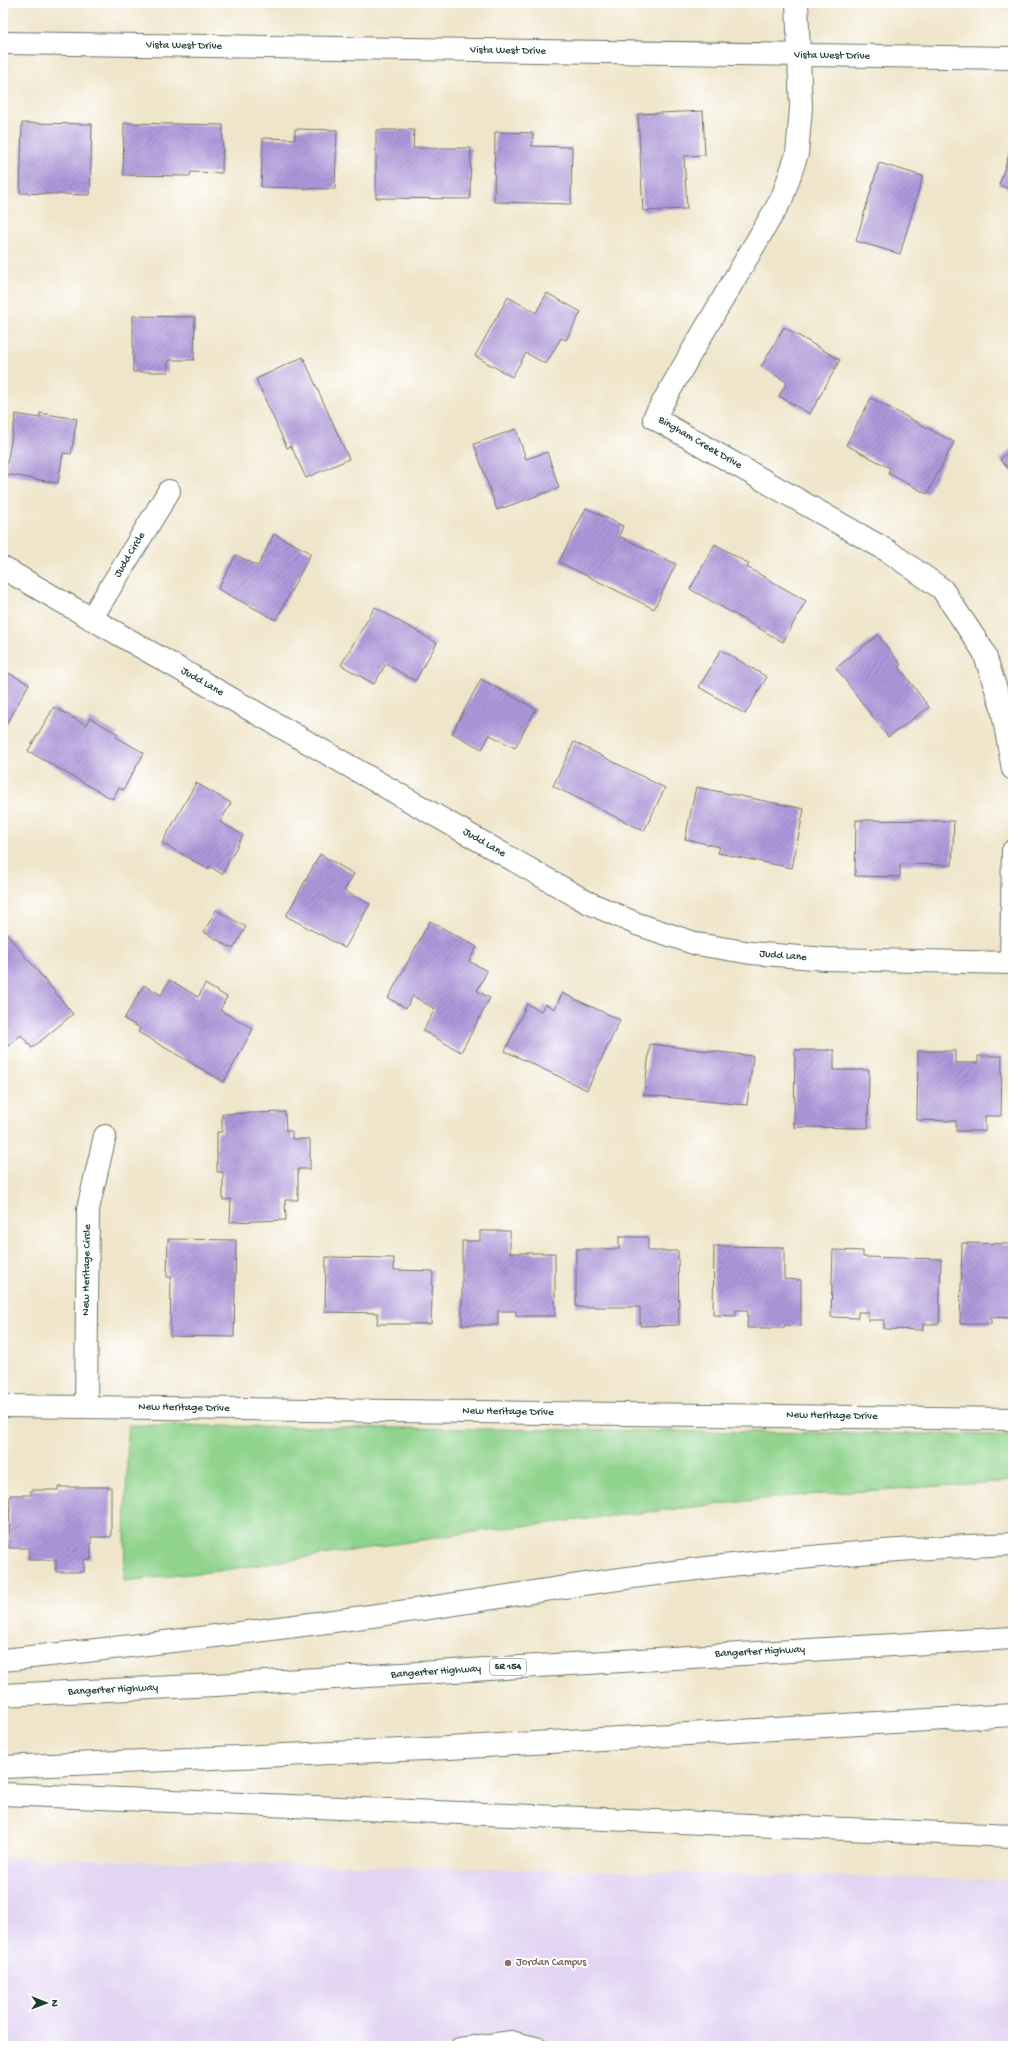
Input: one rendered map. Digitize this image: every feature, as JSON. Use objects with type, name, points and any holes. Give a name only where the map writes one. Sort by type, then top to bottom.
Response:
[{"type":"main road","name":"Bingham Creek Drive","points":[[797,3],[802,108],[797,154],[782,198],[654,418],[888,551],[942,589],[984,652],[1002,708],[1013,768]]},
{"type":"main road","name":"Vista West Drive","points":[[3,43],[1013,58]]},
{"type":"main road","name":"Judd Circle","points":[[91,619],[169,491]]},
{"type":"main road","name":"Judd Lane","points":[[3,568],[587,902],[637,924],[697,944],[751,953],[826,959],[1012,963]]},
{"type":"main road","points":[[1012,963],[1013,851]]},
{"type":"main road","name":"New Heritage Circle","points":[[86,1407],[88,1209],[106,1136]]},
{"type":"main road","name":"New Heritage Drive","points":[[3,1406],[1013,1419]]},
{"type":"main road","points":[[3,1660],[154,1644],[312,1624],[591,1583],[713,1568],[836,1556],[1013,1544]]},
{"type":"main road","name":"Bangerter Highway","points":[[3,1695],[224,1685],[1013,1638]]},
{"type":"main road","points":[[3,1767],[449,1748],[1013,1715]]},
{"type":"main road","points":[[3,1794],[1013,1836]]},
{"type":"lane","points":[[460,2046],[511,2039],[540,2046]]},
{"type":"shaded area","name":"Jordan Campus","points":[[3,1858],[1013,1880],[1013,2046],[3,2046]]},
{"type":"green space","points":[[128,1425],[1013,1435],[1013,1481],[791,1496],[480,1531],[218,1571],[124,1581]]},
{"type":"building","points":[[703,111],[705,155],[684,156],[687,209],[643,211],[638,114]]},
{"type":"building","points":[[22,123],[92,124],[90,195],[20,193]]},
{"type":"building","points":[[124,123],[223,125],[222,173],[191,172],[190,176],[123,175]]},
{"type":"building","points":[[295,129],[337,130],[335,189],[261,187],[263,138],[295,139]]},
{"type":"building","points":[[376,130],[414,130],[413,148],[471,148],[470,199],[376,198]]},
{"type":"building","points":[[495,132],[533,133],[532,146],[572,147],[571,204],[494,202]]},
{"type":"building","points":[[1013,143],[1013,190],[999,185]]},
{"type":"building","points":[[879,163],[923,176],[900,254],[856,241]]},
{"type":"building","points":[[547,293],[581,312],[566,340],[561,338],[546,364],[526,353],[512,377],[475,356],[508,297],[536,313]]},
{"type":"building","points":[[133,316],[195,317],[194,360],[168,360],[168,372],[133,372]]},
{"type":"building","points":[[784,327],[840,360],[810,414],[779,396],[787,382],[761,367]]},
{"type":"building","points":[[303,357],[349,459],[306,478],[291,446],[287,448],[256,379]]},
{"type":"building","points":[[871,398],[954,442],[927,494],[888,473],[890,468],[846,445]]},
{"type":"building","points":[[40,413],[77,419],[71,454],[63,453],[58,483],[5,474],[16,414],[40,418]]},
{"type":"building","points":[[516,429],[526,459],[547,452],[559,488],[497,510],[474,444]]},
{"type":"building","points":[[1013,446],[1013,473],[1000,460]]},
{"type":"building","points":[[586,508],[623,526],[619,536],[676,564],[654,609],[559,562]]},
{"type":"building","points":[[274,534],[311,553],[276,620],[218,589],[236,555],[258,566]]},
{"type":"building","points":[[715,544],[749,564],[747,567],[806,601],[783,642],[690,589]]},
{"type":"building","points":[[375,607],[437,643],[415,681],[386,664],[374,684],[341,665]]},
{"type":"building","points":[[878,635],[901,665],[898,666],[929,707],[888,737],[836,668]]},
{"type":"building","points":[[721,650],[767,677],[745,714],[699,687]]},
{"type":"building","points":[[3,670],[29,684],[6,725],[3,724]]},
{"type":"building","points":[[481,679],[536,709],[515,748],[490,735],[482,749],[452,733]]},
{"type":"building","points":[[54,707],[86,725],[90,718],[118,734],[116,737],[144,753],[123,790],[119,788],[112,799],[28,751]]},
{"type":"building","points":[[574,742],[665,788],[644,831],[553,786]]},
{"type":"building","points":[[196,783],[231,803],[220,822],[243,835],[222,874],[209,866],[208,869],[162,843]]},
{"type":"building","points":[[696,787],[804,809],[792,868],[718,853],[720,847],[685,839]]},
{"type":"building","points":[[856,820],[954,821],[952,865],[900,864],[900,877],[855,876]]},
{"type":"building","points":[[320,854],[354,874],[344,891],[370,904],[345,948],[286,916]]},
{"type":"building","points":[[216,910],[246,927],[233,949],[204,932]]},
{"type":"building","points":[[430,921],[477,947],[469,961],[487,971],[477,991],[490,998],[461,1052],[423,1031],[435,1009],[413,996],[406,1008],[388,998]]},
{"type":"building","points":[[6,933],[73,1014],[32,1048],[21,1035],[3,1050],[3,935]]},
{"type":"building","points":[[170,980],[198,997],[205,984],[227,997],[220,1010],[253,1029],[224,1082],[138,1032],[140,1028],[124,1019],[144,985],[161,995]]},
{"type":"building","points":[[562,993],[620,1020],[587,1090],[505,1051],[527,1004],[541,1011],[545,1004],[555,1009]]},
{"type":"building","points":[[650,1044],[753,1056],[747,1105],[644,1095]]},
{"type":"building","points":[[795,1050],[834,1050],[834,1070],[869,1070],[868,1128],[794,1127]]},
{"type":"building","points":[[918,1051],[955,1051],[955,1063],[978,1063],[978,1056],[1002,1056],[1001,1116],[985,1116],[985,1131],[956,1131],[956,1121],[917,1120]]},
{"type":"building","points":[[285,1112],[286,1131],[292,1131],[292,1139],[310,1139],[310,1169],[298,1169],[298,1200],[285,1200],[286,1220],[230,1222],[231,1199],[223,1200],[223,1172],[217,1172],[217,1132],[222,1132],[222,1114]]},
{"type":"building","points":[[480,1231],[510,1231],[510,1253],[555,1253],[555,1316],[516,1316],[516,1311],[498,1311],[498,1325],[462,1325],[462,1241],[480,1241]]},
{"type":"building","points":[[619,1237],[648,1237],[648,1251],[678,1251],[679,1325],[640,1326],[640,1307],[576,1307],[576,1249],[619,1249]]},
{"type":"building","points":[[168,1239],[236,1240],[234,1337],[170,1336],[171,1277],[167,1277]]},
{"type":"building","points":[[962,1243],[1013,1244],[1013,1332],[1010,1332],[1010,1318],[991,1317],[991,1324],[960,1324]]},
{"type":"building","points":[[714,1246],[784,1247],[784,1279],[801,1280],[801,1326],[784,1325],[784,1328],[747,1328],[748,1310],[736,1310],[736,1316],[713,1315]]},
{"type":"building","points":[[833,1250],[863,1251],[863,1257],[941,1259],[939,1324],[923,1324],[923,1330],[884,1329],[884,1320],[868,1320],[868,1312],[858,1312],[858,1318],[831,1317]]},
{"type":"building","points":[[326,1257],[394,1258],[394,1270],[433,1271],[431,1324],[377,1324],[378,1313],[325,1312]]},
{"type":"building","points":[[58,1487],[111,1487],[111,1537],[91,1537],[91,1559],[84,1559],[84,1572],[56,1572],[56,1560],[29,1560],[29,1548],[9,1548],[10,1495],[31,1495],[31,1490],[58,1490]]},
{"type":"place","name":"Jordan Campus","points":[[508,1963]]}]
